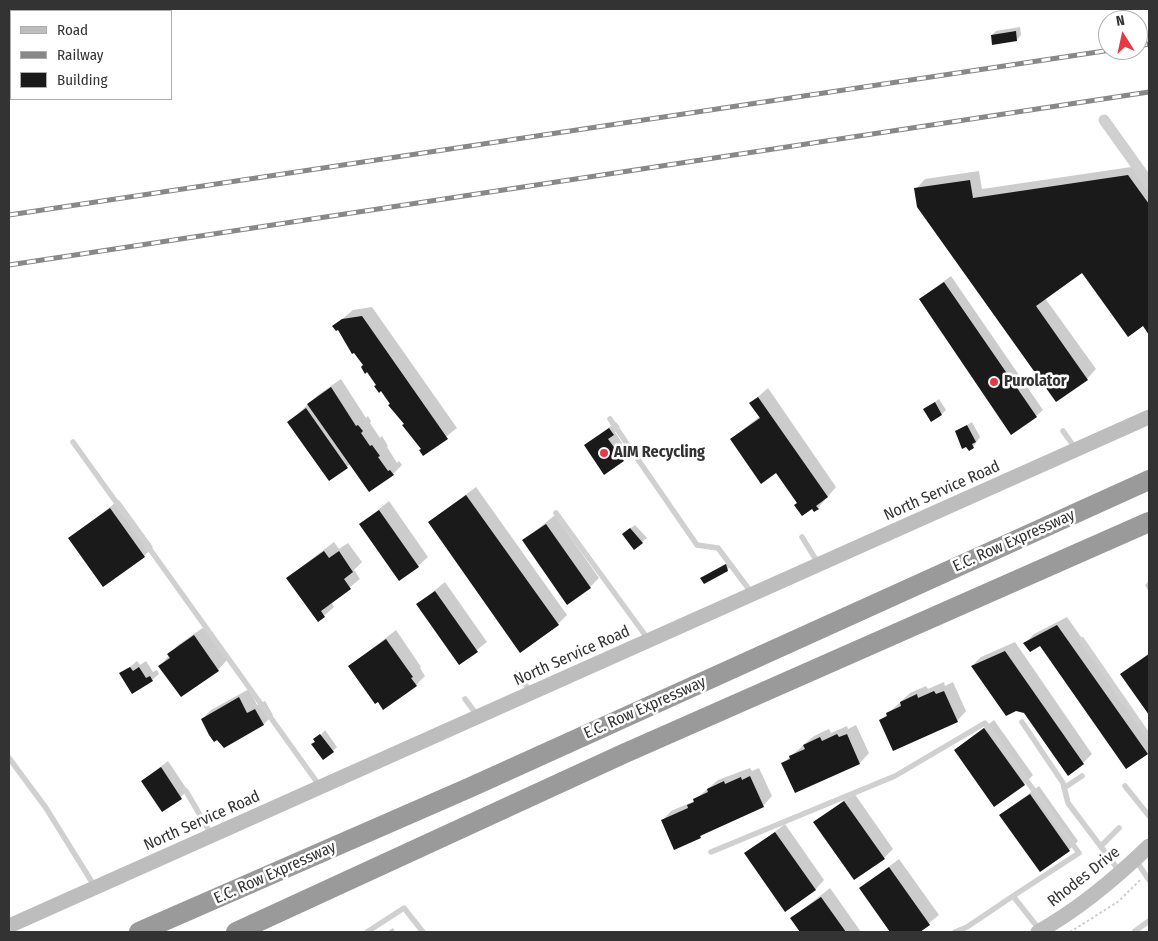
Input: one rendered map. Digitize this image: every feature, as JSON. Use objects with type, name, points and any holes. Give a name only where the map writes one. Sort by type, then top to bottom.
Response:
[{"type":"highway","name":"E.C. Row Expressway","points":[[142,931],[471,787],[1149,480]]},
{"type":"highway","name":"E.C. Row Expressway","points":[[236,932],[623,754],[1149,522]]},
{"type":"street","points":[[1104,120],[1149,183]]},
{"type":"street","name":"North Service Road","points":[[9,926],[1149,417]]},
{"type":"street","name":"Rhodes Drive","points":[[1041,931],[1081,905],[1121,873],[1149,846]]},
{"type":"lane","points":[[610,418],[696,545],[718,548],[753,594]]},
{"type":"lane","points":[[1063,431],[1077,450]]},
{"type":"lane","points":[[73,442],[321,787]]},
{"type":"lane","points":[[556,513],[649,640]]},
{"type":"lane","points":[[802,537],[820,564]]},
{"type":"lane","points":[[1082,640],[1149,736]]},
{"type":"lane","points":[[517,673],[532,693]]},
{"type":"lane","points":[[465,699],[478,717]]},
{"type":"lane","points":[[1022,722],[1064,788],[1068,803],[1121,873]]},
{"type":"lane","points":[[711,852],[895,776],[985,723],[1079,853],[1013,896],[969,930],[955,932]]},
{"type":"lane","points":[[9,758],[46,808],[95,888]]},
{"type":"lane","points":[[1064,788],[1082,776]]},
{"type":"lane","points":[[1125,786],[1149,816]]},
{"type":"lane","points":[[186,791],[212,836]]},
{"type":"lane","points":[[1101,846],[1120,828]]},
{"type":"lane","points":[[1135,859],[1149,880]]},
{"type":"lane","points":[[1013,896],[1041,931]]},
{"type":"lane","points":[[367,932],[404,908],[423,932]]},
{"type":"lane","points":[[1135,930],[1149,921]]},
{"type":"path","points":[[1070,932],[1119,901],[1140,879]]},
{"type":"building","points":[[1016,31],[1017,41],[992,45],[991,35]]},
{"type":"building","points":[[1128,175],[1149,204],[1149,335],[1143,326],[1128,337],[1082,273],[1036,306],[1088,380],[1056,402],[917,207],[914,188],[970,180],[973,198]]},
{"type":"building","points":[[944,282],[1037,417],[1011,435],[919,299]]},
{"type":"building","points":[[362,316],[448,439],[423,456],[419,450],[421,449],[388,405],[390,404],[381,391],[379,393],[367,372],[365,374],[361,367],[363,365],[354,353],[352,354],[338,330],[336,331],[332,326],[342,319]]},
{"type":"building","points":[[331,387],[356,426],[358,425],[363,431],[361,433],[370,446],[372,445],[388,471],[390,470],[394,475],[369,492],[307,404]]},
{"type":"building","points":[[758,397],[828,497],[816,506],[819,509],[814,512],[812,509],[802,516],[794,505],[797,503],[776,473],[761,484],[730,439],[760,418],[749,403]]},
{"type":"building","points":[[935,402],[942,415],[931,422],[923,409]]},
{"type":"building","points":[[306,408],[348,468],[329,481],[287,422]]},
{"type":"building","points":[[967,425],[976,442],[972,444],[974,448],[969,451],[966,447],[962,449],[955,431]]},
{"type":"building","name":"AIM Recycling","points":[[609,428],[614,435],[608,439],[624,461],[604,475],[584,445]]},
{"type":"building","points":[[466,495],[559,625],[520,653],[428,522]]},
{"type":"building","points":[[110,508],[145,557],[103,587],[68,538]]},
{"type":"building","points":[[379,510],[419,567],[399,581],[359,524]]},
{"type":"building","points":[[546,524],[591,588],[567,605],[522,540]]},
{"type":"building","points":[[630,528],[643,543],[634,550],[622,534]]},
{"type":"building","points":[[324,551],[329,558],[339,551],[353,572],[344,579],[351,589],[321,611],[325,617],[318,622],[286,578]]},
{"type":"building","points":[[726,564],[728,571],[704,584],[700,578]]},
{"type":"building","points":[[435,591],[478,652],[459,665],[416,604]]},
{"type":"building","points":[[1057,625],[1148,754],[1126,769],[1040,646],[1030,652],[1023,643]]},
{"type":"building","points":[[194,635],[219,671],[181,697],[158,666],[170,658],[167,654]]},
{"type":"building","points":[[386,639],[413,677],[411,678],[417,686],[383,710],[378,702],[375,704],[348,666]]},
{"type":"building","points":[[1005,651],[1084,764],[1068,776],[1024,713],[1016,711],[1006,716],[971,666]]},
{"type":"building","points":[[1149,654],[1149,715],[1120,674]]},
{"type":"building","points":[[130,667],[133,671],[139,667],[146,678],[150,676],[153,681],[132,694],[119,673]]},
{"type":"building","points":[[934,691],[936,694],[944,691],[958,722],[893,751],[879,720],[887,716],[886,713],[901,706],[900,702],[917,694],[918,698]]},
{"type":"building","points":[[239,697],[247,713],[255,709],[264,725],[224,748],[217,740],[214,742],[201,719]]},
{"type":"building","points":[[984,728],[1025,785],[994,807],[954,750]]},
{"type":"building","points":[[320,734],[334,752],[323,760],[311,744],[315,742],[313,739]]},
{"type":"building","points":[[837,734],[839,737],[847,734],[860,764],[795,793],[781,763],[790,759],[789,756],[805,749],[803,745],[820,737],[822,741]]},
{"type":"building","points":[[161,767],[182,799],[162,812],[141,781]]},
{"type":"building","points":[[750,776],[764,807],[674,850],[661,820],[688,808],[687,805],[694,802],[693,799],[708,792],[707,789],[724,781],[725,784],[741,777],[742,780]]},
{"type":"building","points":[[1030,794],[1070,851],[1040,872],[999,815]]},
{"type":"building","points":[[844,801],[885,859],[854,880],[813,822]]},
{"type":"building","points":[[775,832],[816,890],[785,912],[744,853]]},
{"type":"building","points":[[889,867],[930,925],[920,932],[890,932],[859,888]]},
{"type":"building","points":[[821,897],[846,932],[800,932],[790,918]]},
{"type":"railway","points":[[9,215],[1098,52]]},
{"type":"railway","points":[[9,265],[1149,92]]},
{"type":"place","name":"Purolator","points":[[994,382]]},
{"type":"place","name":"AIM Recycling","points":[[604,453]]}]
